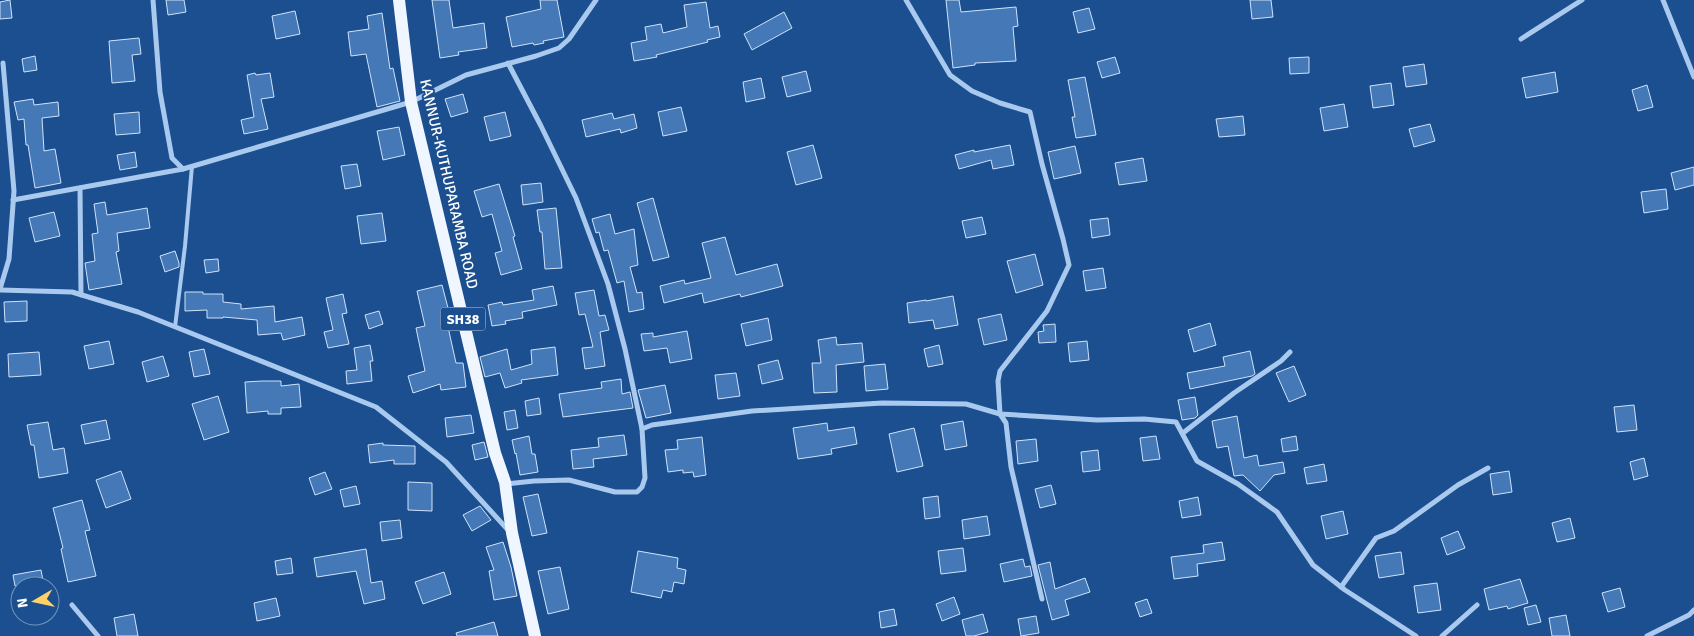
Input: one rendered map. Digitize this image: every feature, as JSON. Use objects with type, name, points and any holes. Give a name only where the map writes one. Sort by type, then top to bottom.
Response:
[{"type":"main road","name":"KANNUR-KUTHUPARAMBA ROAD","points":[[399,0],[411,102],[495,452],[505,484],[512,533],[535,636]]},
{"type":"street","points":[[153,0],[160,92],[172,158],[183,169]]},
{"type":"street","points":[[13,200],[183,169],[411,102],[466,75],[559,48],[569,39],[596,0]]},
{"type":"street","points":[[906,0],[950,75],[972,91],[1000,103],[1030,112],[1069,265],[1047,311],[1000,371],[998,381],[1000,414],[1006,423],[1011,467],[1042,599]]},
{"type":"street","points":[[1521,39],[1582,0]]},
{"type":"street","points":[[1663,0],[1694,77]]},
{"type":"street","points":[[2,63],[13,200],[9,259],[0,289],[72,292],[138,312],[376,407],[446,462],[512,533]]},
{"type":"street","points":[[505,484],[569,480],[615,492],[637,492],[642,487],[645,478],[642,429],[625,348],[608,284],[576,198],[508,63]]},
{"type":"street","points":[[80,188],[81,295]]},
{"type":"street","points":[[1183,433],[1234,393],[1281,361],[1290,352]]},
{"type":"street","points":[[642,429],[652,425],[752,412],[882,403],[966,404],[1000,414],[1097,420],[1164,420],[1176,422],[1197,461],[1238,484],[1277,512],[1313,565],[1341,587],[1416,636]]},
{"type":"street","points":[[1341,587],[1376,538],[1394,531],[1458,485],[1488,468]]},
{"type":"street","points":[[72,605],[98,636]]},
{"type":"street","points":[[1442,636],[1477,605]]},
{"type":"street","points":[[1647,636],[1694,610]]},
{"type":"lane","points":[[175,327],[192,166]]},
{"type":"building","points":[[10,0],[12,18],[0,19],[0,2]]},
{"type":"building","points":[[166,0],[184,0],[186,12],[168,15]]},
{"type":"building","points":[[432,0],[449,0],[453,28],[484,23],[487,48],[458,52],[459,55],[440,58]]},
{"type":"building","points":[[540,0],[557,0],[564,37],[543,41],[544,43],[534,45],[533,43],[512,47],[506,17],[541,9]]},
{"type":"building","points":[[946,0],[959,0],[961,12],[1016,7],[1018,26],[1013,27],[1016,61],[975,63],[975,65],[953,68]]},
{"type":"building","points":[[1250,0],[1271,0],[1273,17],[1252,19]]},
{"type":"building","points":[[706,2],[710,28],[718,26],[720,37],[707,40],[708,42],[656,55],[657,57],[634,61],[631,43],[647,40],[645,27],[661,24],[663,33],[687,27],[684,5]]},
{"type":"building","points":[[1089,8],[1095,29],[1078,33],[1073,12]]},
{"type":"building","points":[[295,11],[300,34],[276,39],[272,16]]},
{"type":"building","points":[[784,12],[792,28],[752,50],[744,34]]},
{"type":"building","points":[[382,13],[390,69],[393,68],[400,101],[377,107],[366,54],[351,56],[348,32],[369,29],[367,16]]},
{"type":"building","points":[[139,38],[141,54],[132,55],[135,81],[112,83],[109,41]]},
{"type":"building","points":[[35,56],[37,70],[24,72],[22,59]]},
{"type":"building","points":[[1115,57],[1120,73],[1102,78],[1097,62]]},
{"type":"building","points":[[1309,57],[1309,73],[1290,74],[1289,58]]},
{"type":"building","points":[[1424,64],[1427,84],[1406,87],[1403,67]]},
{"type":"building","points":[[806,71],[811,91],[787,97],[782,77]]},
{"type":"building","points":[[1555,72],[1558,92],[1526,98],[1522,78]]},
{"type":"building","points":[[255,73],[256,75],[270,73],[274,97],[261,99],[268,129],[244,134],[241,120],[254,117],[247,75]]},
{"type":"building","points":[[1085,77],[1096,135],[1076,138],[1072,117],[1075,117],[1068,80]]},
{"type":"building","points":[[761,78],[765,98],[746,102],[743,82]]},
{"type":"building","points":[[1391,83],[1394,105],[1373,108],[1370,86]]},
{"type":"building","points":[[1647,85],[1653,107],[1638,111],[1632,90]]},
{"type":"building","points":[[463,94],[468,112],[451,117],[445,99]]},
{"type":"building","points":[[33,99],[34,105],[58,102],[59,116],[42,118],[44,151],[55,149],[61,183],[35,188],[28,145],[26,145],[24,119],[18,120],[14,102]]},
{"type":"building","points":[[1344,104],[1348,127],[1324,131],[1320,108]]},
{"type":"building","points":[[681,107],[687,131],[663,136],[658,112]]},
{"type":"building","points":[[139,112],[140,133],[116,135],[114,114]]},
{"type":"building","points":[[505,112],[511,136],[490,141],[484,117]]},
{"type":"building","points":[[612,113],[614,119],[634,114],[637,128],[621,133],[620,129],[586,137],[582,120]]},
{"type":"building","points":[[1243,116],[1245,135],[1219,137],[1216,119]]},
{"type":"building","points":[[1430,124],[1435,141],[1414,147],[1409,129]]},
{"type":"building","points":[[399,127],[405,155],[383,160],[377,131]]},
{"type":"building","points":[[813,145],[822,178],[796,185],[787,152]]},
{"type":"building","points":[[1010,145],[1014,165],[993,169],[991,160],[959,169],[955,155],[974,150],[974,152]]},
{"type":"building","points":[[1075,146],[1081,173],[1054,179],[1048,152]]},
{"type":"building","points":[[135,152],[137,167],[120,170],[117,155]]},
{"type":"building","points":[[1143,158],[1147,181],[1119,185],[1115,163]]},
{"type":"building","points":[[357,164],[361,186],[345,189],[341,166]]},
{"type":"building","points":[[1694,167],[1694,185],[1675,190],[1671,173]]},
{"type":"building","points":[[541,183],[543,202],[523,205],[521,185]]},
{"type":"building","points":[[499,184],[515,236],[513,237],[522,269],[501,275],[495,253],[502,251],[492,214],[482,217],[474,191]]},
{"type":"building","points":[[1666,189],[1668,209],[1644,213],[1641,192]]},
{"type":"building","points":[[653,198],[669,257],[653,261],[637,203]]},
{"type":"building","points":[[105,202],[107,215],[147,208],[150,228],[117,233],[119,251],[116,252],[122,284],[89,290],[85,263],[95,261],[92,234],[98,233],[94,204]]},
{"type":"building","points":[[556,208],[562,268],[545,269],[542,232],[540,232],[537,210]]},
{"type":"building","points":[[54,212],[60,236],[35,242],[29,218]]},
{"type":"building","points":[[382,213],[386,241],[361,244],[357,216]]},
{"type":"building","points":[[610,214],[615,234],[634,229],[638,265],[630,267],[637,293],[642,292],[644,309],[629,312],[624,281],[617,283],[608,250],[604,251],[599,232],[596,233],[592,219]]},
{"type":"building","points":[[982,217],[986,234],[966,238],[962,221]]},
{"type":"building","points":[[1108,218],[1110,235],[1092,238],[1090,220]]},
{"type":"building","points":[[725,237],[736,275],[777,264],[783,286],[741,297],[740,294],[704,303],[702,293],[664,303],[660,286],[684,280],[685,284],[711,278],[702,243]]},
{"type":"building","points":[[175,251],[179,267],[165,272],[160,256]]},
{"type":"building","points":[[1035,254],[1043,285],[1016,293],[1007,261]]},
{"type":"building","points":[[218,259],[219,271],[206,273],[204,260]]},
{"type":"building","points":[[1103,268],[1106,288],[1086,291],[1083,271]]},
{"type":"building","points":[[442,285],[448,308],[444,309],[456,363],[463,363],[466,387],[441,390],[440,384],[413,393],[408,376],[425,371],[416,328],[425,326],[417,291]]},
{"type":"building","points":[[553,286],[557,305],[522,312],[523,318],[505,321],[506,324],[492,326],[488,305],[502,302],[503,305],[534,300],[532,290]]},
{"type":"building","points":[[594,290],[599,316],[605,315],[609,330],[600,332],[605,366],[585,369],[582,348],[593,347],[585,314],[579,315],[575,293]]},
{"type":"building","points":[[185,292],[223,294],[223,302],[241,304],[241,309],[274,306],[275,322],[302,317],[305,335],[283,340],[281,333],[258,335],[257,320],[223,317],[207,318],[207,310],[185,311]]},
{"type":"building","points":[[343,294],[347,313],[342,314],[349,344],[328,348],[324,332],[333,330],[326,298]]},
{"type":"building","points":[[953,296],[958,325],[935,329],[933,320],[909,323],[907,303]]},
{"type":"building","points":[[27,301],[27,321],[5,322],[4,302]]},
{"type":"building","points":[[379,311],[383,324],[369,329],[365,315]]},
{"type":"building","points":[[1001,314],[1007,340],[984,345],[978,319]]},
{"type":"building","points":[[768,318],[772,340],[746,346],[741,324]]},
{"type":"building","points":[[1210,323],[1216,345],[1194,352],[1188,330]]},
{"type":"building","points":[[1055,324],[1056,342],[1039,343],[1038,332],[1044,331],[1043,325]]},
{"type":"building","points":[[687,331],[692,359],[670,363],[667,348],[644,351],[641,334],[653,333],[653,337]]},
{"type":"building","points":[[836,337],[837,345],[862,343],[864,362],[836,365],[837,392],[814,393],[812,363],[821,363],[818,340]]},
{"type":"building","points":[[109,341],[114,364],[89,369],[84,346]]},
{"type":"building","points":[[1087,341],[1089,360],[1070,362],[1068,343]]},
{"type":"building","points":[[370,345],[373,361],[370,361],[372,381],[347,384],[346,371],[357,370],[354,348]]},
{"type":"building","points":[[939,345],[943,364],[928,367],[924,349]]},
{"type":"building","points":[[555,347],[558,375],[521,380],[522,383],[505,388],[500,373],[485,377],[480,357],[507,349],[511,370],[532,364],[531,350]]},
{"type":"building","points":[[204,349],[210,374],[194,377],[189,352]]},
{"type":"building","points":[[1250,351],[1255,374],[1252,376],[1190,389],[1187,373],[1225,366],[1223,357]]},
{"type":"building","points":[[39,352],[41,375],[9,377],[8,354]]},
{"type":"building","points":[[163,356],[169,376],[147,382],[142,362]]},
{"type":"building","points":[[778,360],[783,379],[762,384],[758,365]]},
{"type":"building","points":[[885,364],[888,389],[866,391],[864,366]]},
{"type":"building","points":[[1294,366],[1306,395],[1289,402],[1276,373]]},
{"type":"building","points":[[736,373],[740,396],[718,399],[715,375]]},
{"type":"building","points":[[621,379],[622,394],[630,392],[633,408],[563,417],[559,394],[602,388],[601,382]]},
{"type":"building","points":[[281,381],[281,386],[299,384],[301,407],[281,408],[281,414],[268,414],[268,411],[247,413],[245,382]]},
{"type":"building","points":[[665,385],[671,413],[646,418],[638,390]]},
{"type":"building","points":[[218,396],[229,432],[204,440],[192,404]]},
{"type":"building","points":[[1195,397],[1198,415],[1195,418],[1182,420],[1178,400]]},
{"type":"building","points":[[539,398],[541,414],[527,416],[525,401]]},
{"type":"building","points":[[1634,405],[1637,430],[1617,432],[1614,407]]},
{"type":"building","points":[[515,410],[518,428],[507,430],[504,412]]},
{"type":"building","points":[[471,415],[474,433],[447,437],[445,418]]},
{"type":"building","points":[[1237,416],[1244,458],[1257,455],[1259,466],[1283,462],[1285,473],[1274,475],[1260,491],[1243,475],[1234,476],[1228,446],[1217,448],[1212,421]]},
{"type":"building","points":[[106,420],[110,439],[85,444],[81,425]]},
{"type":"building","points":[[963,421],[967,446],[945,450],[941,425]]},
{"type":"building","points":[[48,422],[53,450],[64,448],[68,473],[39,478],[34,445],[31,445],[27,425]]},
{"type":"building","points":[[827,423],[828,431],[854,427],[857,444],[831,449],[832,454],[798,459],[793,428]]},
{"type":"building","points":[[914,428],[923,466],[897,472],[889,434]]},
{"type":"building","points":[[624,435],[627,455],[593,459],[594,467],[573,469],[571,450],[599,447],[598,438]]},
{"type":"building","points":[[529,436],[538,472],[520,475],[512,440]]},
{"type":"building","points":[[1156,436],[1160,459],[1143,461],[1140,438]]},
{"type":"building","points":[[1296,436],[1298,450],[1283,452],[1281,439]]},
{"type":"building","points":[[702,437],[706,475],[694,477],[693,472],[683,473],[683,470],[668,472],[665,450],[678,449],[677,440]]},
{"type":"building","points":[[1036,439],[1038,461],[1018,464],[1016,441]]},
{"type":"building","points":[[484,442],[488,457],[475,460],[472,445]]},
{"type":"building","points":[[383,443],[383,445],[415,446],[415,464],[394,464],[394,460],[370,463],[368,445]]},
{"type":"building","points":[[1098,450],[1100,470],[1083,472],[1081,452]]},
{"type":"building","points":[[1644,458],[1648,476],[1634,480],[1630,462]]},
{"type":"building","points":[[1324,464],[1327,481],[1307,484],[1304,468]]},
{"type":"building","points":[[121,471],[131,499],[106,508],[96,480]]},
{"type":"building","points":[[1509,471],[1512,492],[1493,495],[1490,474]]},
{"type":"building","points":[[325,472],[332,489],[315,495],[309,478]]},
{"type":"building","points":[[408,482],[432,483],[432,511],[408,510]]},
{"type":"building","points":[[1051,485],[1056,504],[1040,508],[1035,489]]},
{"type":"building","points":[[356,486],[360,504],[344,507],[340,490]]},
{"type":"building","points":[[538,494],[547,533],[532,536],[523,497]]},
{"type":"building","points":[[938,496],[940,517],[925,519],[923,498]]},
{"type":"building","points":[[1198,497],[1201,515],[1182,518],[1179,501]]},
{"type":"building","points":[[82,500],[90,530],[85,531],[96,576],[68,582],[61,549],[63,548],[53,508]]},
{"type":"building","points":[[480,506],[491,520],[472,531],[463,515]]},
{"type":"building","points":[[1343,511],[1348,534],[1326,539],[1321,516]]},
{"type":"building","points":[[987,516],[990,535],[964,539],[962,520]]},
{"type":"building","points":[[1570,518],[1575,538],[1557,542],[1552,523]]},
{"type":"building","points":[[400,520],[402,538],[382,541],[380,522]]},
{"type":"building","points":[[1458,531],[1465,548],[1447,555],[1441,538]]},
{"type":"building","points":[[503,542],[517,596],[494,600],[489,571],[494,570],[486,547]]},
{"type":"building","points":[[1222,542],[1225,560],[1197,564],[1198,576],[1174,579],[1171,557],[1204,553],[1203,545]]},
{"type":"building","points":[[963,548],[966,571],[941,574],[938,551]]},
{"type":"building","points":[[366,549],[371,583],[382,581],[385,599],[364,604],[356,571],[317,577],[314,558]]},
{"type":"building","points":[[638,551],[678,558],[677,568],[686,570],[684,584],[674,582],[672,592],[663,590],[661,598],[631,592]]},
{"type":"building","points":[[1401,552],[1404,574],[1379,578],[1375,556]]},
{"type":"building","points":[[291,558],[293,573],[277,575],[275,561]]},
{"type":"building","points":[[1023,559],[1025,567],[1030,566],[1032,576],[1004,582],[1000,564]]},
{"type":"building","points":[[1050,562],[1055,589],[1085,578],[1090,592],[1065,600],[1069,615],[1052,620],[1038,565]]},
{"type":"building","points":[[560,567],[569,609],[548,614],[538,571]]},
{"type":"building","points":[[41,570],[42,576],[13,576]]},
{"type":"building","points":[[444,572],[451,594],[423,604],[415,582]]},
{"type":"building","points":[[1520,579],[1528,603],[1508,609],[1507,606],[1489,610],[1484,589]]},
{"type":"building","points":[[1437,583],[1441,610],[1418,613],[1414,586]]},
{"type":"building","points":[[1620,588],[1625,607],[1608,612],[1602,593]]},
{"type":"building","points":[[954,597],[960,614],[942,621],[936,604]]},
{"type":"building","points":[[276,598],[280,616],[257,621],[254,603]]},
{"type":"building","points":[[1147,599],[1152,613],[1140,617],[1135,603]]},
{"type":"building","points":[[1536,605],[1541,622],[1528,625],[1524,608]]},
{"type":"building","points":[[894,609],[897,625],[881,628],[879,612]]},
{"type":"building","points":[[134,614],[138,636],[117,636],[114,618]]},
{"type":"building","points":[[983,614],[988,632],[966,636],[962,620]]},
{"type":"building","points":[[1566,615],[1570,636],[1552,636],[1549,618]]},
{"type":"building","points":[[1036,616],[1039,633],[1021,636],[1018,619]]},
{"type":"building","points":[[494,622],[498,636],[457,636],[456,633]]}]
